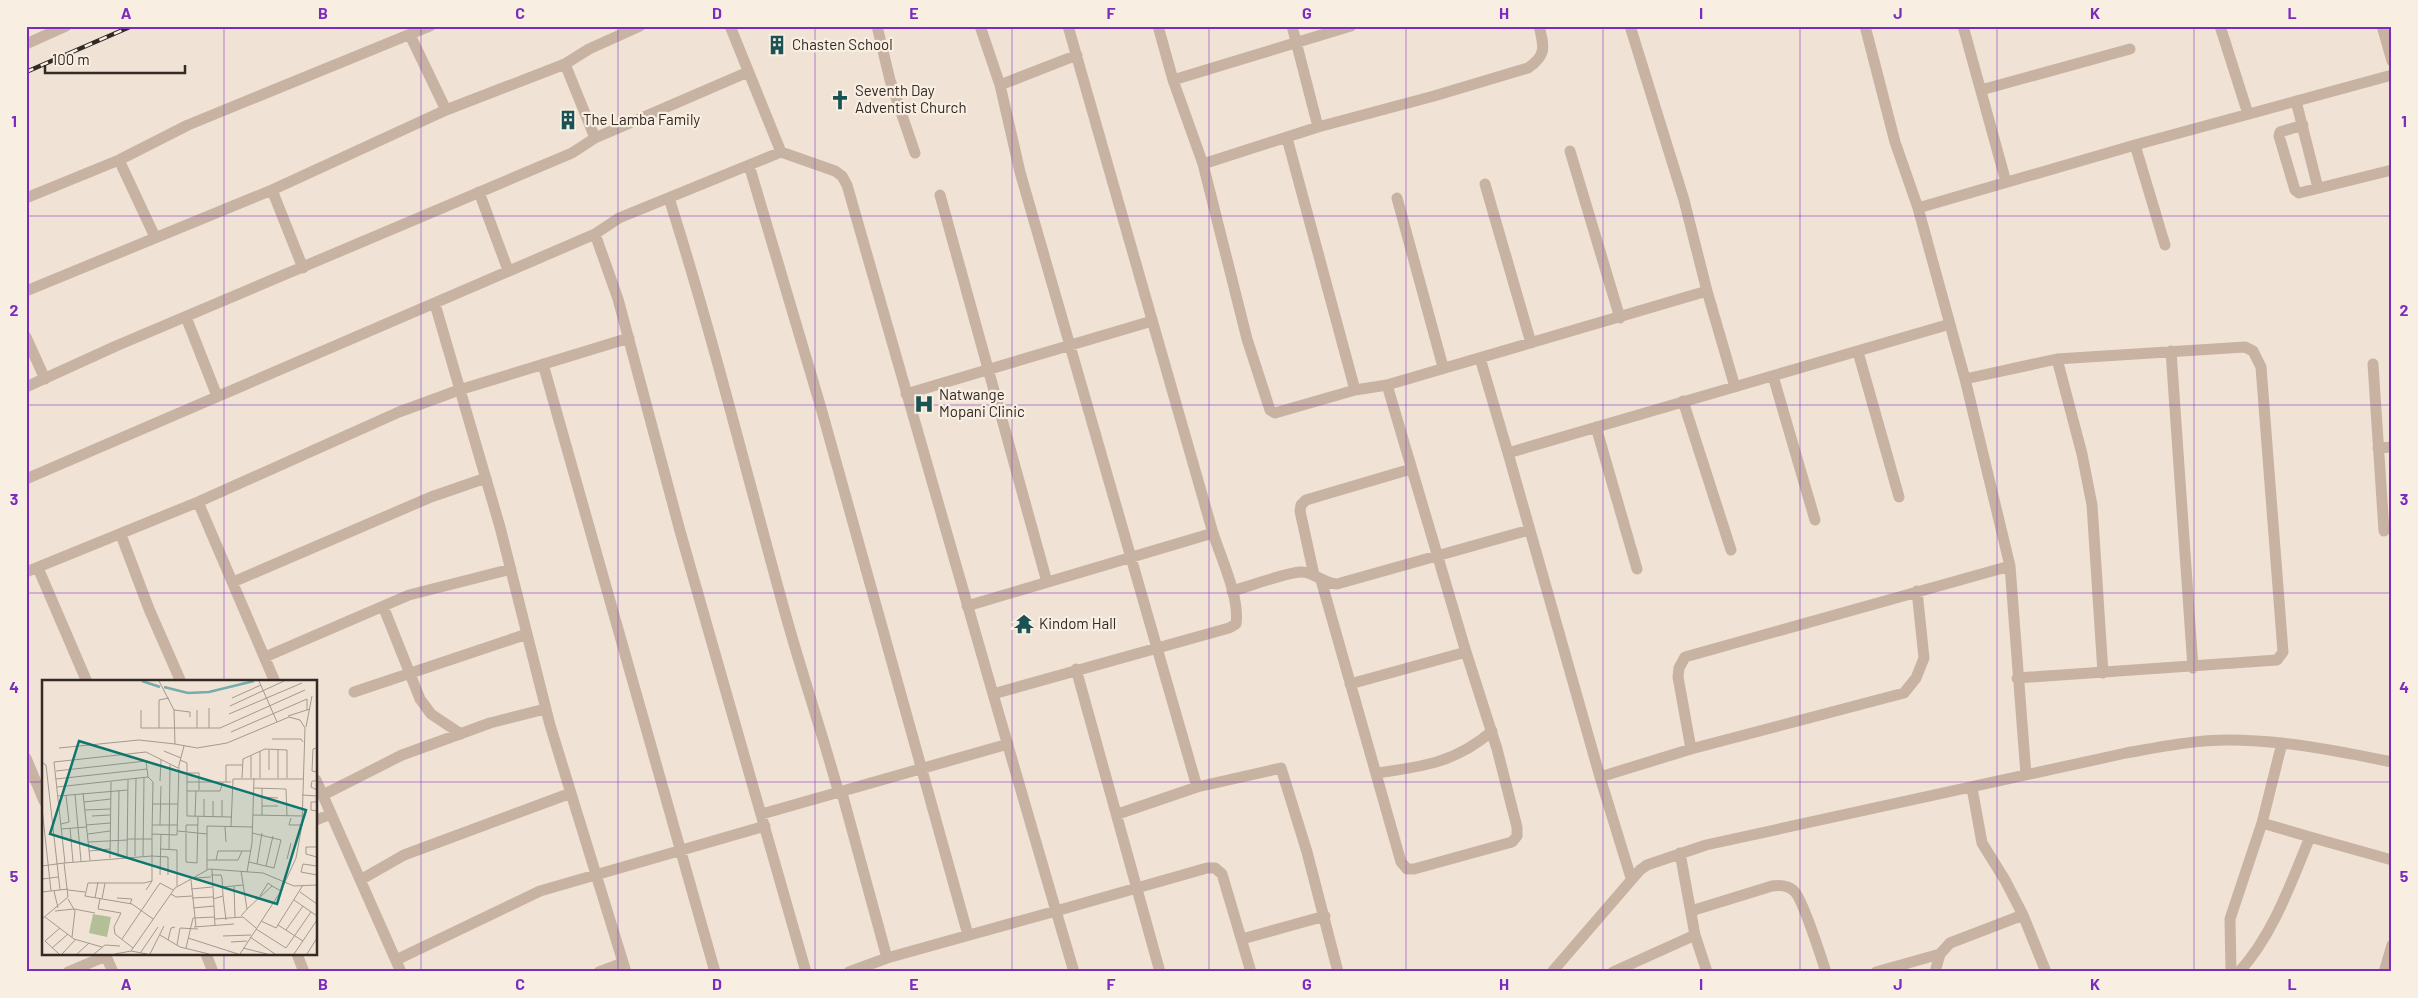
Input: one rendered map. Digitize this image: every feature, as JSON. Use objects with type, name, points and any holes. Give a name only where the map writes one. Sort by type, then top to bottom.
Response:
[{"type":"street","points":[[26,44],[66,26]]},
{"type":"street","points":[[26,198],[119,160],[188,125],[289,82],[430,26]]},
{"type":"street","points":[[26,291],[272,190],[446,110],[565,64],[589,49],[640,26]]},
{"type":"street","points":[[730,26],[782,152]]},
{"type":"street","points":[[877,26],[890,80],[915,152]]},
{"type":"street","points":[[980,26],[1000,85],[1020,172],[1197,787]]},
{"type":"street","points":[[993,694],[1076,669],[1229,628],[1236,624],[1237,614],[1232,591],[1213,533],[1068,26]]},
{"type":"street","points":[[1158,26],[1173,80],[1203,164],[1247,339],[1270,410],[1275,413],[1283,413],[1355,390],[1388,384],[1620,318],[1707,291]]},
{"type":"street","points":[[1292,26],[1318,127]]},
{"type":"street","points":[[1173,80],[1351,26]]},
{"type":"street","points":[[1203,164],[1318,127],[1528,68],[1540,60],[1544,46],[1539,26]]},
{"type":"street","points":[[1630,26],[1684,200],[1707,291],[1735,387]]},
{"type":"street","points":[[1865,26],[1895,142],[1918,208],[1965,379],[2010,566],[2017,678],[2026,775]]},
{"type":"street","points":[[1962,26],[2006,182]]},
{"type":"street","points":[[2220,26],[2248,114]]},
{"type":"street","points":[[2382,26],[2392,61]]},
{"type":"street","points":[[410,35],[446,110]]},
{"type":"street","points":[[1981,90],[2130,49]]},
{"type":"street","points":[[1000,85],[1077,55]]},
{"type":"street","points":[[565,64],[595,138]]},
{"type":"street","points":[[26,387],[45,380],[116,346],[572,153],[595,138],[748,72]]},
{"type":"street","points":[[1918,208],[2135,145],[2392,75]]},
{"type":"street","points":[[2296,101],[2318,188]]},
{"type":"street","points":[[2302,125],[2280,132],[2279,136],[2295,190],[2299,193],[2392,170]]},
{"type":"street","points":[[1287,138],[1355,390]]},
{"type":"street","points":[[2135,145],[2165,245]]},
{"type":"street","points":[[1570,151],[1620,318]]},
{"type":"street","points":[[26,479],[347,339],[435,304],[508,270],[595,234],[619,218],[782,152],[834,171],[842,176],[847,185],[1074,972]]},
{"type":"street","points":[[119,160],[154,237]]},
{"type":"street","points":[[749,165],[821,408],[923,767],[968,935]]},
{"type":"street","points":[[1485,184],[1531,343]]},
{"type":"street","points":[[272,190],[303,268]]},
{"type":"street","points":[[479,192],[508,270]]},
{"type":"street","points":[[940,195],[1047,582]]},
{"type":"street","points":[[669,198],[711,339],[785,611],[887,958]]},
{"type":"street","points":[[1397,198],[1443,368]]},
{"type":"street","points":[[595,234],[618,299],[680,531],[806,972]]},
{"type":"street","points":[[435,304],[511,569],[545,709],[624,967],[599,972]]},
{"type":"street","points":[[186,317],[217,396]]},
{"type":"street","points":[[906,394],[1070,347],[1152,321]]},
{"type":"street","points":[[1508,452],[1950,324]]},
{"type":"street","points":[[26,337],[45,380]]},
{"type":"street","points":[[26,572],[198,502],[399,412],[459,390],[629,338]]},
{"type":"street","points":[[1965,379],[2057,360],[2171,351],[2245,348],[2253,351],[2260,360],[2283,652],[2277,660],[2193,668],[2017,678]]},
{"type":"street","points":[[2171,351],[2193,668]]},
{"type":"street","points":[[1858,352],[1900,497]]},
{"type":"street","points":[[1480,358],[1600,777],[1632,878]]},
{"type":"street","points":[[2057,360],[2082,454],[2092,506],[2103,673]]},
{"type":"street","points":[[543,364],[715,972]]},
{"type":"street","points":[[2372,364],[2384,531]]},
{"type":"street","points":[[1772,376],[1815,520]]},
{"type":"street","points":[[1388,384],[1411,469],[1424,502],[1466,652],[1492,730],[1517,827],[1517,836],[1512,842],[1414,869],[1407,868],[1402,862],[1317,577],[1300,511],[1301,505],[1306,500],[1411,469]]},
{"type":"street","points":[[1683,401],[1731,550]]},
{"type":"street","points":[[1596,427],[1637,569]]},
{"type":"street","points":[[2378,448],[2392,447]]},
{"type":"street","points":[[233,582],[432,497],[486,478]]},
{"type":"street","points":[[198,502],[274,680]]},
{"type":"street","points":[[1232,591],[1301,572],[1317,577],[1328,584],[1337,584],[1529,530]]},
{"type":"street","points":[[967,606],[1213,533]]},
{"type":"street","points":[[121,534],[149,609],[180,680]]},
{"type":"street","points":[[1691,750],[1678,677],[1685,657],[2010,566]]},
{"type":"street","points":[[38,568],[86,680]]},
{"type":"street","points":[[264,657],[409,595],[511,569]]},
{"type":"street","points":[[1600,777],[1691,750],[1904,693],[1916,678],[1924,658],[1917,591]]},
{"type":"street","points":[[383,606],[420,699],[431,714],[461,734]]},
{"type":"street","points":[[354,692],[526,634]]},
{"type":"street","points":[[1350,684],[1466,652]]},
{"type":"street","points":[[1076,669],[1118,814],[1136,888],[1160,972]]},
{"type":"street","points":[[322,795],[402,755],[490,723],[545,709]]},
{"type":"street","points":[[1377,774],[1427,764],[1465,752],[1492,730]]},
{"type":"street","points":[[1552,972],[1632,878],[1647,865],[1706,845],[2026,775],[2185,743],[2228,740],[2282,743],[2392,762]]},
{"type":"street","points":[[2231,972],[2230,919],[2262,823],[2282,743]]},
{"type":"street","points":[[762,814],[1008,744]]},
{"type":"street","points":[[26,758],[42,796]]},
{"type":"street","points":[[1118,814],[1197,787],[1281,768],[1325,916],[1338,972]]},
{"type":"street","points":[[318,785],[362,879],[401,972]]},
{"type":"street","points":[[1972,788],[1982,843],[2005,880],[2023,915],[2046,972]]},
{"type":"street","points":[[362,879],[413,851],[571,793]]},
{"type":"street","points":[[318,819],[331,814]]},
{"type":"street","points":[[2262,823],[2392,860]]},
{"type":"street","points":[[396,960],[512,903],[579,878],[597,876],[765,826]]},
{"type":"street","points":[[2238,972],[2253,953],[2286,900],[2310,837]]},
{"type":"street","points":[[1680,853],[1695,934],[1708,972]]},
{"type":"street","points":[[848,972],[887,958],[1207,868],[1215,868],[1222,874],[1251,972]]},
{"type":"street","points":[[1691,911],[1772,886],[1782,885],[1794,891],[1798,898],[1826,972]]},
{"type":"street","points":[[1935,972],[1943,948],[1956,939],[2023,915]]},
{"type":"street","points":[[1242,939],[1325,916]]},
{"type":"street","points":[[1613,972],[1695,934]]},
{"type":"street","points":[[2384,972],[2392,945]]},
{"type":"street","points":[[1876,972],[1940,954]]},
{"type":"street","points":[[68,972],[103,956]]},
{"type":"street","points":[[105,956],[113,972]]},
{"type":"street","points":[[207,956],[213,972]]},
{"type":"street","points":[[298,956],[304,972]]},
{"type":"railway","points":[[26,72],[132,26]]},
{"type":"place","name":"Chasten School","points":[[777,45]]},
{"type":"place","name":"Seventh Day Adventist Church","points":[[840,100]]},
{"type":"place","name":"The Lamba Family","points":[[568,120]]},
{"type":"place","name":"Natwange Mopani Clinic","points":[[924,404]]},
{"type":"place","name":"Kindom Hall","points":[[1024,624]]}]
